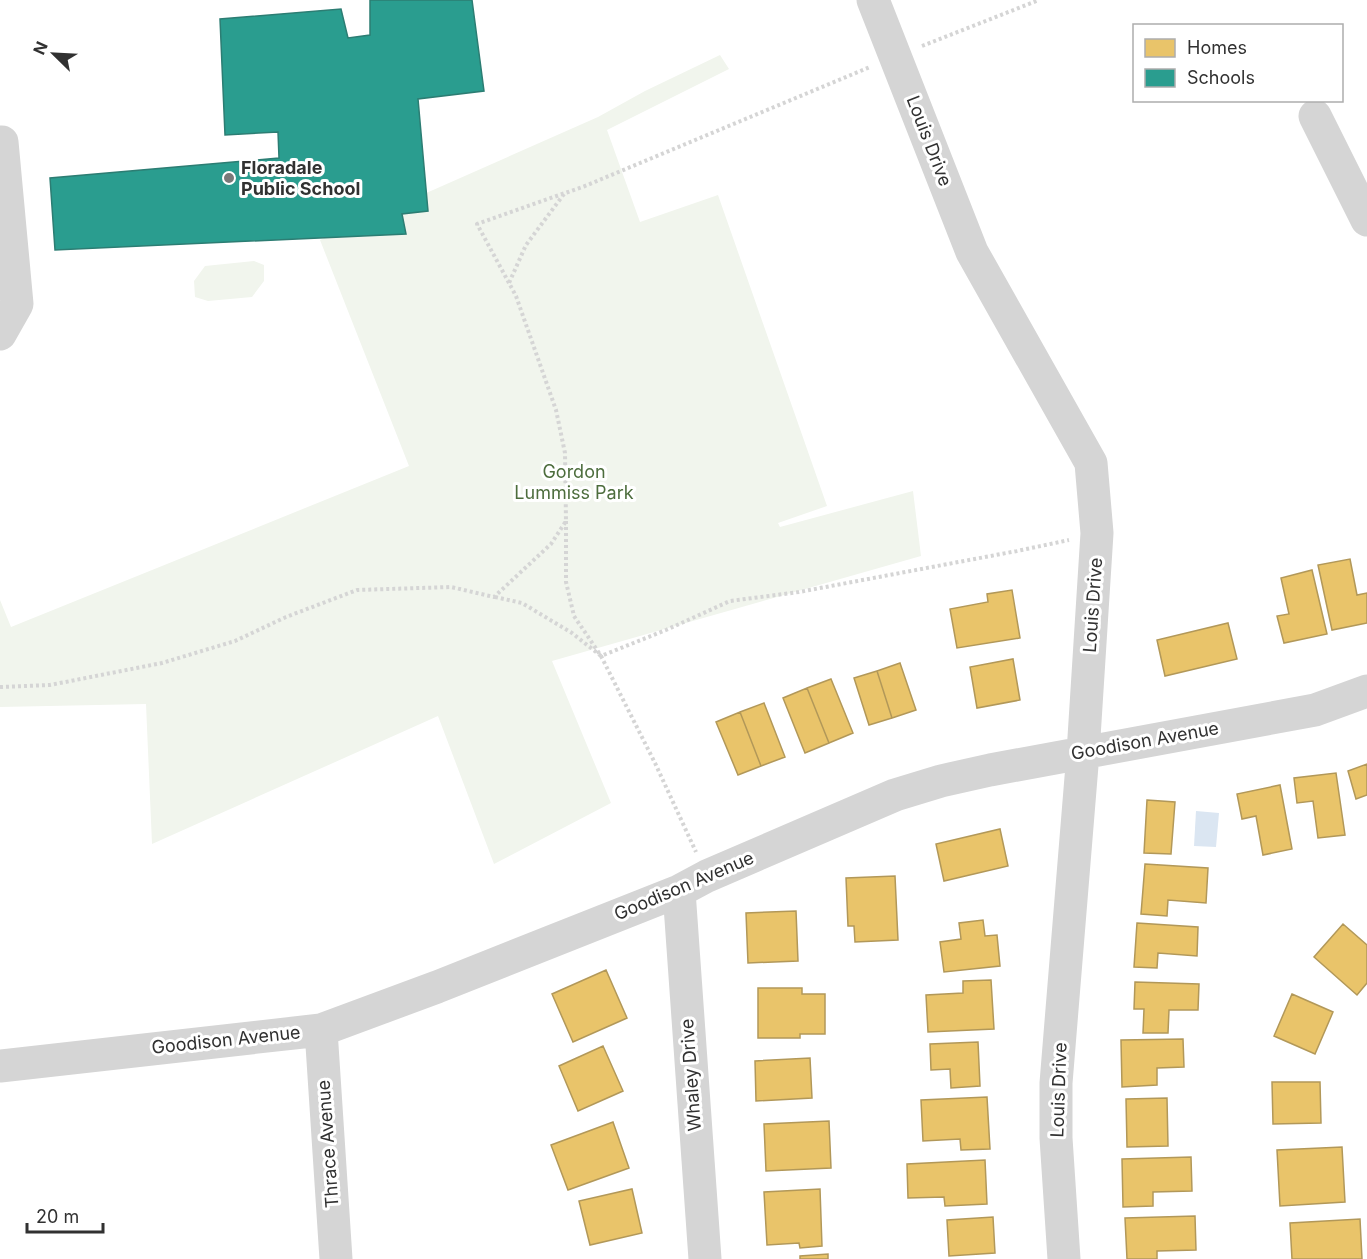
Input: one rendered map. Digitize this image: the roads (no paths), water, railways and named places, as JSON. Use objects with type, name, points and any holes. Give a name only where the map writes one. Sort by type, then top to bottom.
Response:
[{"type":"street","name":"Louis Drive","points":[[873,0],[972,252],[1091,463],[1097,533],[1083,753],[1056,1083],[1056,1138],[1064,1259]]},
{"type":"street","points":[[1315,116],[1367,220]]},
{"type":"street","points":[[0,142],[2,142],[17,304],[0,334]]},
{"type":"street","name":"Goodison Avenue","points":[[0,1066],[321,1030],[448,983],[693,884],[895,795],[990,770],[1315,710],[1367,691]]},
{"type":"street","name":"Whaley Drive","points":[[693,884],[705,1259]]},
{"type":"street","name":"Thrace Avenue","points":[[321,1030],[336,1259]]},
{"type":"place","name":"Floradale Public School","points":[[229,178]]},
{"type":"park label","name":"Gordon Lummiss Park","points":[[574,482]]}]
